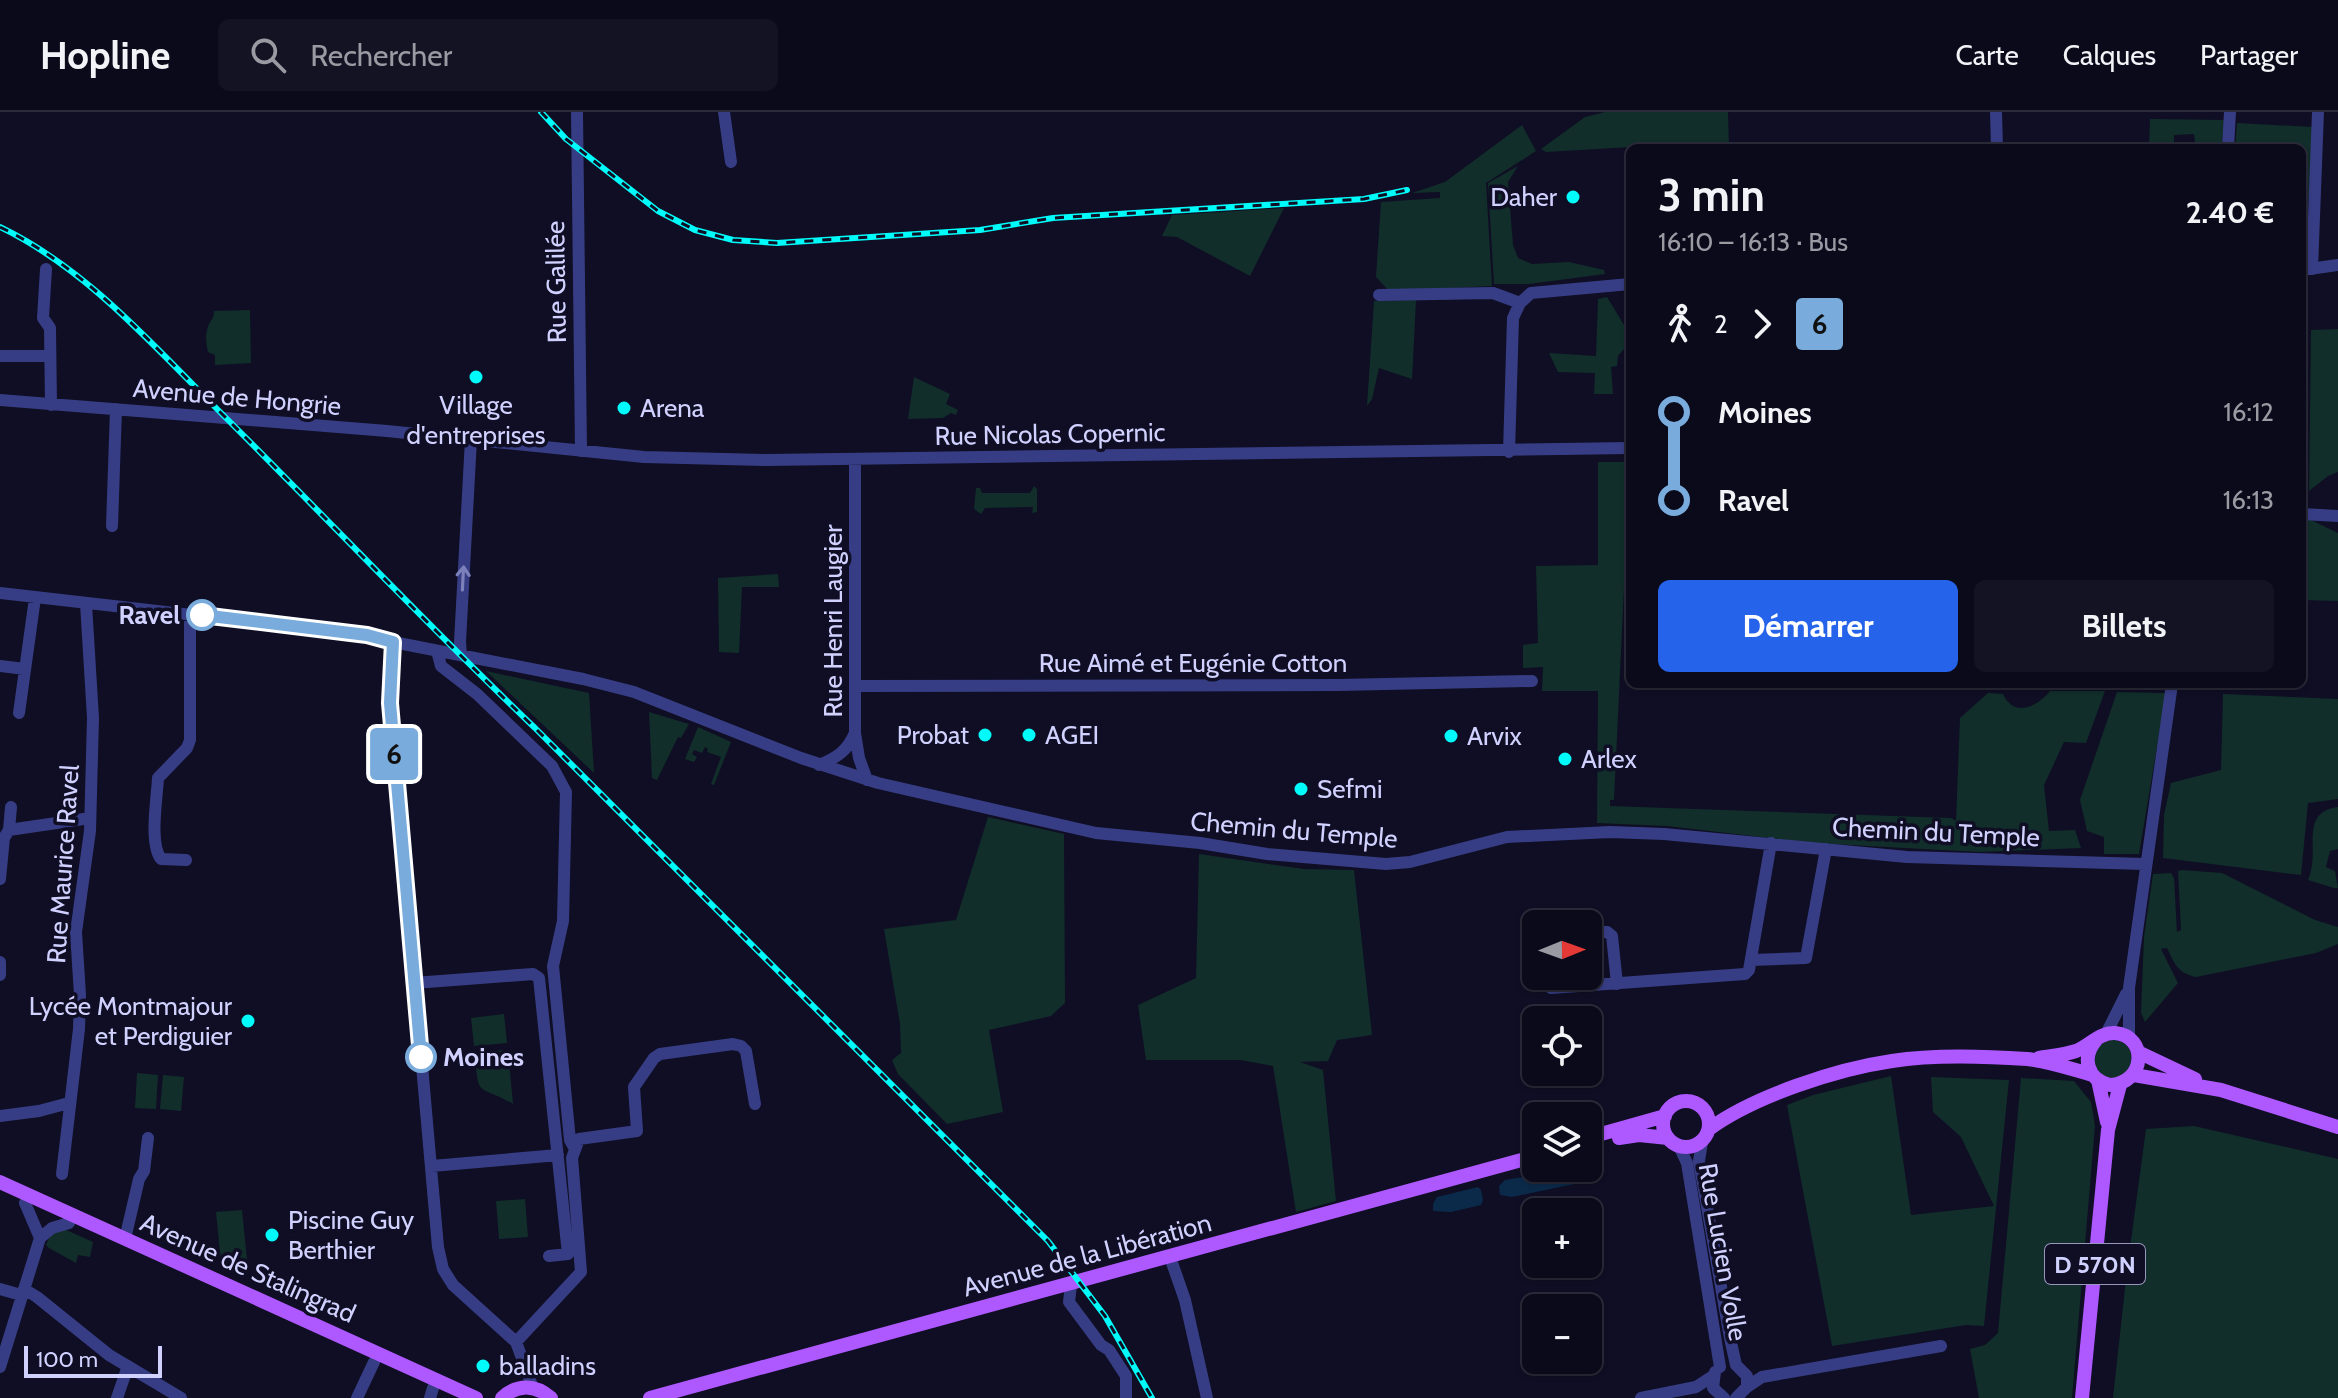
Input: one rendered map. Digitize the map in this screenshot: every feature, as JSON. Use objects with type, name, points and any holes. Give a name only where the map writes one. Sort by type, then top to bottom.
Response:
[{"type":"main road","points":[[1673,1142],[1663,1123],[1671,1107],[1683,1101],[1704,1109],[1721,1108],[1892,1061],[2029,1059],[2078,1050],[2115,1033],[2129,1039],[2138,1052],[2139,1060],[2134,1075],[2120,1085],[2110,1085],[2029,1059]]},
{"type":"main road","points":[[2095,1078],[2089,1069],[2088,1053],[2101,1037]]},
{"type":"main road","points":[[2138,1052],[2221,1090],[2338,1127]]},
{"type":"main road","points":[[2134,1075],[2221,1090]]},
{"type":"main road","name":"D 570N","points":[[2095,1078],[2108,1130]]},
{"type":"main road","name":"D 570N","points":[[2082,1398],[2108,1130],[2120,1085]]},
{"type":"main road","points":[[1602,1140],[1639,1135],[1691,1147],[1759,1100]]},
{"type":"main road","points":[[1704,1109],[1707,1115],[1706,1135]]},
{"type":"main road","points":[[1602,1134],[1665,1116]]},
{"type":"main road","name":"Avenue de la Libération","points":[[650,1398],[1522,1160]]},
{"type":"main road","name":"Avenue de Stalingrad","points":[[0,1182],[27,1199],[230,1296],[370,1355]]},
{"type":"main road","name":"Avenue de Stalingrad","points":[[0,1191],[27,1199]]},
{"type":"main road","name":"Avenue de Stalingrad","points":[[123,1244],[208,1276],[370,1355]]},
{"type":"main road","points":[[208,1276],[211,1283],[228,1291],[230,1296],[234,1294],[251,1301],[258,1299]]},
{"type":"main road","points":[[282,1310],[284,1316],[297,1322],[301,1328]]},
{"type":"main road","points":[[370,1355],[453,1398]]},
{"type":"main road","points":[[433,1386],[476,1398]]},
{"type":"main road","points":[[505,1395],[516,1389],[533,1388],[551,1398]]},
{"type":"street","name":"Rue Galilée","points":[[577,112],[581,451]]},
{"type":"street","points":[[724,112],[731,162]]},
{"type":"street","points":[[1996,112],[1997,144]]},
{"type":"street","points":[[2228,144],[2230,112]]},
{"type":"street","points":[[2318,112],[2307,269],[2338,265]]},
{"type":"street","points":[[46,269],[43,318],[50,328],[51,405]]},
{"type":"street","points":[[1509,452],[1513,318],[1520,303],[1531,293],[1626,284]]},
{"type":"street","points":[[1379,295],[1493,293],[1520,303]]},
{"type":"street","points":[[0,356],[50,356]]},
{"type":"street","name":"Avenue de Hongrie","points":[[0,400],[471,439]]},
{"type":"street","points":[[112,526],[116,409]]},
{"type":"street","name":"Rue Nicolas Copernic","points":[[471,439],[684,459],[1509,452],[1626,448]]},
{"type":"street","points":[[461,655],[471,439]]},
{"type":"street","name":"Rue Henri Laugier","points":[[819,765],[836,758],[848,748],[855,733],[855,459]]},
{"type":"street","points":[[2306,514],[2338,516]]},
{"type":"street","name":"Chemin du Temple","points":[[0,593],[367,635],[583,679],[634,692],[819,765],[867,780],[1096,833],[1200,843],[1267,854],[1373,863],[1410,862],[1507,837],[1610,832],[1950,859],[2145,864]]},
{"type":"street","points":[[19,713],[35,598]]},
{"type":"street","name":"Rue Maurice Ravel","points":[[62,1174],[79,1029],[76,932],[87,863],[90,818],[93,718],[86,604]]},
{"type":"street","points":[[186,860],[161,859],[156,853],[155,833],[158,778],[187,748],[190,740],[190,614]]},
{"type":"street","points":[[393,642],[390,703],[438,1247],[443,1269],[453,1285],[516,1342],[533,1388]]},
{"type":"street","points":[[437,651],[441,666],[477,694],[552,766],[566,792],[563,921],[553,966],[570,1140],[575,1149]]},
{"type":"street","points":[[0,666],[25,669]]},
{"type":"street","name":"Rue Aimé et Eugénie Cotton","points":[[855,686],[1338,685],[1532,681]]},
{"type":"street","points":[[2129,1039],[2129,988],[2171,688]]},
{"type":"street","points":[[855,733],[867,780]]},
{"type":"street","points":[[0,879],[11,807]]},
{"type":"street","points":[[9,830],[90,818]]},
{"type":"street","points":[[1602,985],[1745,974],[1751,960],[1771,843]]},
{"type":"street","points":[[1751,960],[1806,958],[1826,849]]},
{"type":"street","points":[[1602,932],[1612,936],[1617,984]]},
{"type":"street","points":[[0,962],[0,975]]},
{"type":"street","points":[[414,983],[533,974],[539,978],[568,1254],[549,1256]]},
{"type":"street","points":[[2101,1037],[2129,988]]},
{"type":"street","points":[[516,1342],[581,1272],[572,1158],[579,1139],[637,1131],[634,1087],[654,1058],[660,1054],[733,1044],[741,1046],[746,1051],[755,1104]]},
{"type":"street","points":[[1,1115],[39,1111],[69,1103]]},
{"type":"street","points":[[1706,1135],[1699,1161],[1740,1368],[1747,1387]]},
{"type":"street","points":[[123,1244],[139,1179],[144,1171],[148,1138]]},
{"type":"street","name":"Rue Lucien Volle","points":[[1673,1142],[1687,1163],[1716,1372],[1713,1388],[1720,1396]]},
{"type":"street","points":[[432,1166],[558,1155]]},
{"type":"street","points":[[27,1199],[40,1238]]},
{"type":"street","points":[[0,1367],[40,1238],[71,1219]]},
{"type":"street","points":[[1170,1257],[1185,1300],[1207,1398]]},
{"type":"street","points":[[1069,1302],[1071,1285]]},
{"type":"street","points":[[0,1289],[37,1297],[100,1348],[181,1398]]},
{"type":"street","points":[[1053,1290],[1069,1302],[1101,1345],[1109,1350],[1126,1376],[1126,1398]]},
{"type":"street","points":[[1736,1398],[1762,1377],[1941,1346]]},
{"type":"street","points":[[357,1398],[370,1355]]},
{"type":"street","points":[[505,1395],[517,1378],[520,1358]]},
{"type":"street","points":[[117,1398],[128,1366]]},
{"type":"street","points":[[1641,1398],[1696,1387],[1716,1372],[1740,1368],[1762,1377]]},
{"type":"street","points":[[1696,1387],[1720,1396]]},
{"type":"green space","points":[[1605,112],[1728,112],[1729,144],[1626,144],[1626,147],[1546,152],[1541,149],[1585,117]]},
{"type":"green space","points":[[2150,119],[2224,120],[2222,144],[2199,144],[2195,142],[2194,134],[2174,135],[2174,144],[2149,144]]},
{"type":"green space","points":[[2237,123],[2313,127],[2306,244],[2306,144],[2235,144]]},
{"type":"green space","points":[[1522,125],[1536,151],[1486,183],[1492,286],[1389,291],[1376,277],[1381,202],[1440,198],[1440,192],[1412,193],[1445,182]]},
{"type":"green space","points":[[1518,166],[1508,182],[1513,245],[1518,258],[1532,264],[1569,262],[1604,270],[1605,274],[1529,284],[1494,284],[1488,183]]},
{"type":"green space","points":[[1284,208],[1250,276],[1177,237],[1162,236],[1172,215]]},
{"type":"green space","points":[[1607,297],[1624,325],[1625,348],[1618,356],[1617,366],[1611,367],[1613,394],[1594,394],[1595,373],[1558,372],[1549,353],[1596,356],[1598,299]]},
{"type":"green space","points":[[1416,300],[1412,379],[1379,368],[1372,399],[1367,406],[1374,301]]},
{"type":"green space","points":[[250,310],[251,363],[215,365],[215,355],[208,352],[206,339],[214,311]]},
{"type":"green space","points":[[2338,329],[2338,472],[2309,491],[2311,330]]},
{"type":"green space","points":[[914,377],[950,394],[946,404],[958,410],[956,415],[951,413],[943,418],[908,419]]},
{"type":"green space","points":[[1598,462],[1626,462],[1626,546],[1614,800],[1610,800],[1610,806],[1951,818],[1956,821],[1960,718],[1988,693],[2003,694],[2013,706],[2026,708],[2039,702],[2050,691],[2105,691],[2086,743],[2064,742],[2044,785],[2049,831],[2075,830],[2081,848],[1979,852],[1813,843],[1667,826],[1597,823],[1598,691],[1542,691],[1543,667],[1523,668],[1523,645],[1538,643],[1536,566],[1598,565]]},
{"type":"green space","points":[[1034,486],[1037,489],[1037,512],[1032,513],[1033,507],[985,508],[981,514],[974,509],[976,488],[980,488],[982,493],[1030,493]]},
{"type":"green space","points":[[2306,520],[2338,533],[2338,601],[2306,600]]},
{"type":"green space","points":[[778,574],[779,587],[742,587],[739,653],[719,652],[718,578]]},
{"type":"green space","points":[[486,671],[589,693],[594,773]]},
{"type":"green space","points":[[2117,692],[2166,693],[2139,854],[2104,854],[2104,837],[2087,831],[2080,800]]},
{"type":"green space","points":[[2223,694],[2338,699],[2338,799],[2308,803],[2301,875],[2163,858],[2164,815],[2171,783],[2221,770]]},
{"type":"green space","points":[[649,712],[689,724],[681,738],[678,737],[657,780],[652,778]]},
{"type":"green space","points":[[698,727],[731,742],[714,785],[711,784],[721,757],[707,752],[705,747],[702,753],[694,750],[692,754],[697,757],[694,762],[685,759]]},
{"type":"green space","points":[[2338,807],[2338,849],[2330,851],[2326,867],[2335,871],[2338,888],[2334,888],[2308,880],[2313,857],[2314,825],[2318,816],[2326,810]]},
{"type":"green space","points":[[988,817],[1064,834],[1065,1003],[1051,1016],[989,1030],[1003,1112],[947,1124],[898,1074],[892,1060],[901,1053],[900,1024],[884,929],[956,920]]},
{"type":"green space","points":[[1199,854],[1304,869],[1354,870],[1372,1035],[1337,1040],[1328,1061],[1300,1062],[1323,1070],[1336,1201],[1296,1212],[1273,1066],[1240,1060],[1146,1060],[1138,1005],[1196,978]]},
{"type":"green space","points":[[2178,871],[2222,873],[2315,920],[2338,927],[2338,944],[2316,953],[2196,977],[2178,967],[2167,948],[2161,949],[2178,983],[2145,1022],[2141,1013],[2144,937],[2153,874],[2171,873],[2174,878],[2177,932],[2181,930]]},
{"type":"green space","points":[[504,1014],[507,1043],[474,1046],[471,1018]]},
{"type":"green space","points":[[2113,1040],[2126,1046],[2132,1059],[2126,1072],[2113,1078],[2100,1072],[2094,1059],[2100,1046]]},
{"type":"green space","points":[[508,1050],[513,1104],[482,1088],[477,1078],[475,1052]]},
{"type":"green space","points":[[137,1073],[158,1075],[156,1109],[135,1108]]},
{"type":"green space","points":[[163,1075],[184,1077],[181,1111],[160,1109]]},
{"type":"green space","points":[[1891,1076],[1911,1215],[1994,1206],[1961,1137],[1933,1112],[1931,1077],[2009,1080],[1984,1326],[1966,1325],[1832,1346],[1787,1105],[1813,1095]]},
{"type":"green space","points":[[2021,1078],[2074,1081],[2091,1102],[2095,1126],[2072,1398],[1979,1398],[1970,1349],[1985,1345],[1998,1333]]},
{"type":"green space","points":[[2194,1126],[2338,1159],[2338,1398],[2113,1398],[2146,1129]]},
{"type":"green space","points":[[525,1199],[528,1237],[499,1239],[496,1201]]},
{"type":"green space","points":[[242,1210],[247,1260],[221,1262],[216,1212]]},
{"type":"green space","points":[[64,1229],[93,1242],[90,1257],[78,1255],[76,1263],[46,1245],[51,1233]]},
{"type":"water","points":[[1522,1177],[1522,1182],[1579,1182],[1512,1197],[1500,1195],[1499,1186],[1505,1180]]},
{"type":"water","points":[[1478,1187],[1483,1200],[1481,1205],[1451,1212],[1433,1211],[1437,1197]]},
{"type":"railway","points":[[541,112],[566,139],[658,211],[695,230],[733,240],[777,243],[980,230],[1053,218],[1364,199],[1407,190]]},
{"type":"railway","points":[[0,227],[60,263],[139,331],[1048,1241],[1105,1316],[1152,1398]]},
{"type":"bus line","name":"6","points":[[202,615],[367,635],[393,642],[390,703],[421,1057]]},
{"type":"place","name":"Daher","points":[[1573,197]]},
{"type":"place","name":"Village d'entreprises","points":[[476,377]]},
{"type":"place","name":"Arena","points":[[624,408]]},
{"type":"place","name":"Ravel","points":[[202,615]]},
{"type":"place","name":"Probat","points":[[985,735]]},
{"type":"place","name":"AGEI","points":[[1029,735]]},
{"type":"place","name":"Arvix","points":[[1451,736]]},
{"type":"place","name":"Arlex","points":[[1565,759]]},
{"type":"place","name":"Sefmi","points":[[1301,789]]},
{"type":"place","name":"Lycée Montmajour et Perdiguier","points":[[248,1021]]},
{"type":"place","name":"Moines","points":[[421,1057]]},
{"type":"place","name":"Piscine Guy Berthier","points":[[272,1235]]},
{"type":"place","name":"balladins","points":[[483,1366]]}]
